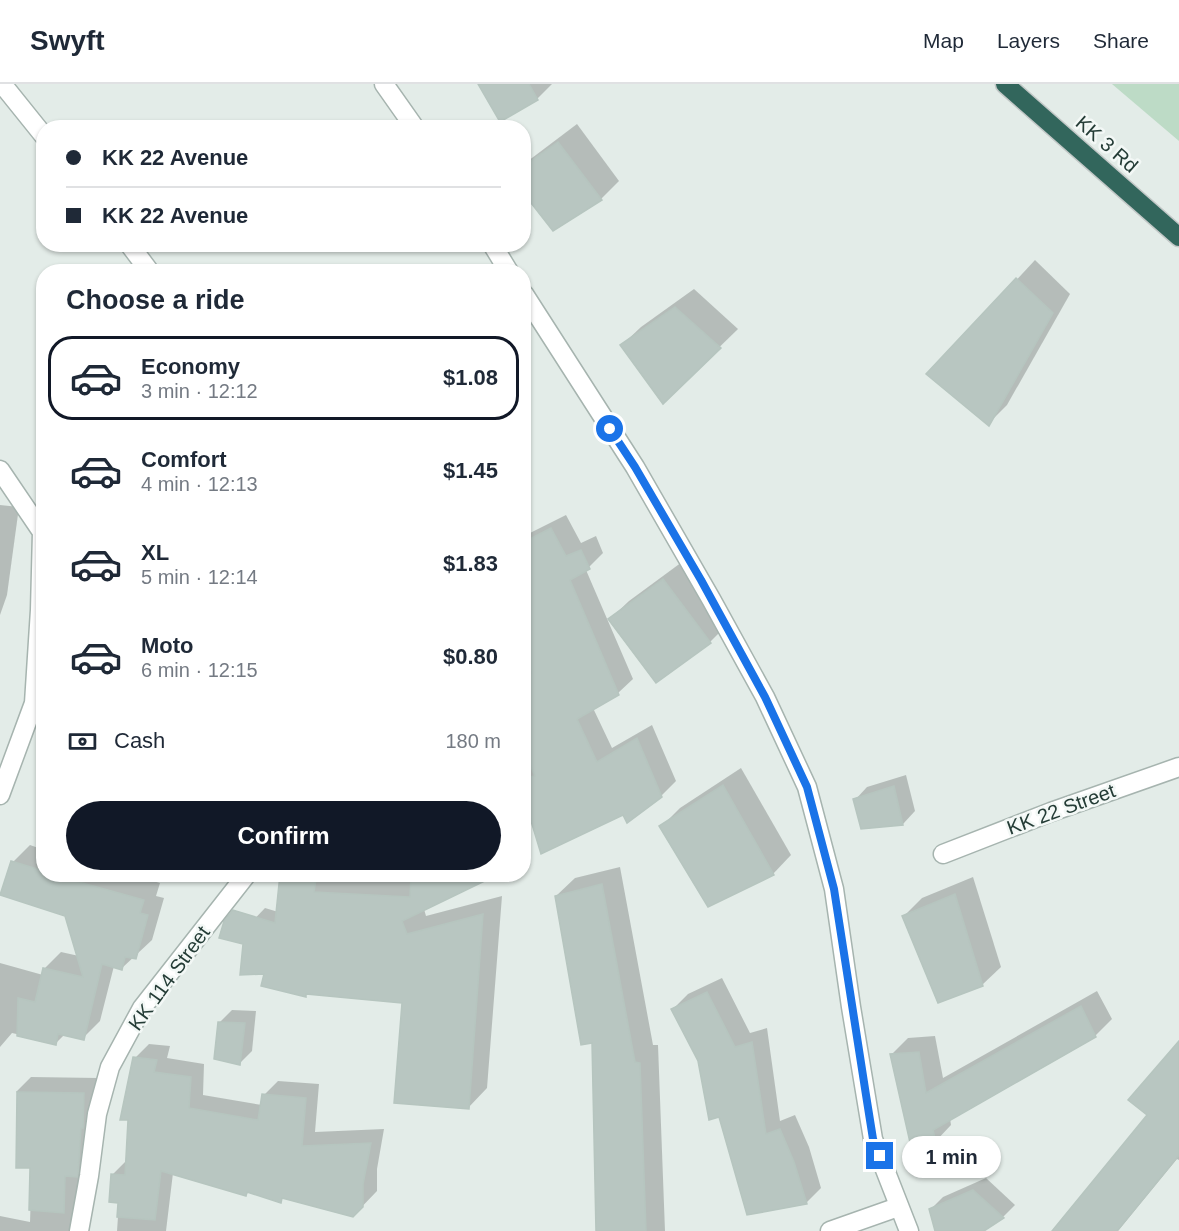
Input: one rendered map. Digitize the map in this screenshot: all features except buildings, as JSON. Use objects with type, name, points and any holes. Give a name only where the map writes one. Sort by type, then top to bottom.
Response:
[{"type":"highway","name":"KK 3 Rd","points":[[1005,84],[1179,237]]},
{"type":"street","points":[[384,84],[409,120]]},
{"type":"street","points":[[0,85],[7,90],[36,126]]},
{"type":"street","points":[[531,305],[635,467],[711,599],[765,697],[807,787],[834,889],[873,1139],[909,1231]]},
{"type":"street","points":[[0,470],[36,523]]},
{"type":"street","points":[[0,795],[34,703],[36,672]]},
{"type":"street","name":"KK 22 Street","points":[[943,854],[1051,812],[1179,767]]},
{"type":"street","name":"KK 114 Street","points":[[79,1231],[97,1114],[110,1067],[142,1008],[241,882]]},
{"type":"street","points":[[830,1231],[898,1207]]},
{"type":"street","points":[[79,1231],[90,1231]]},
{"type":"green space","points":[[1112,84],[1179,84],[1179,141]]},
{"type":"route","points":[[610,429],[701,580],[765,697],[807,787],[834,889],[873,1139],[880,1156]]}]
